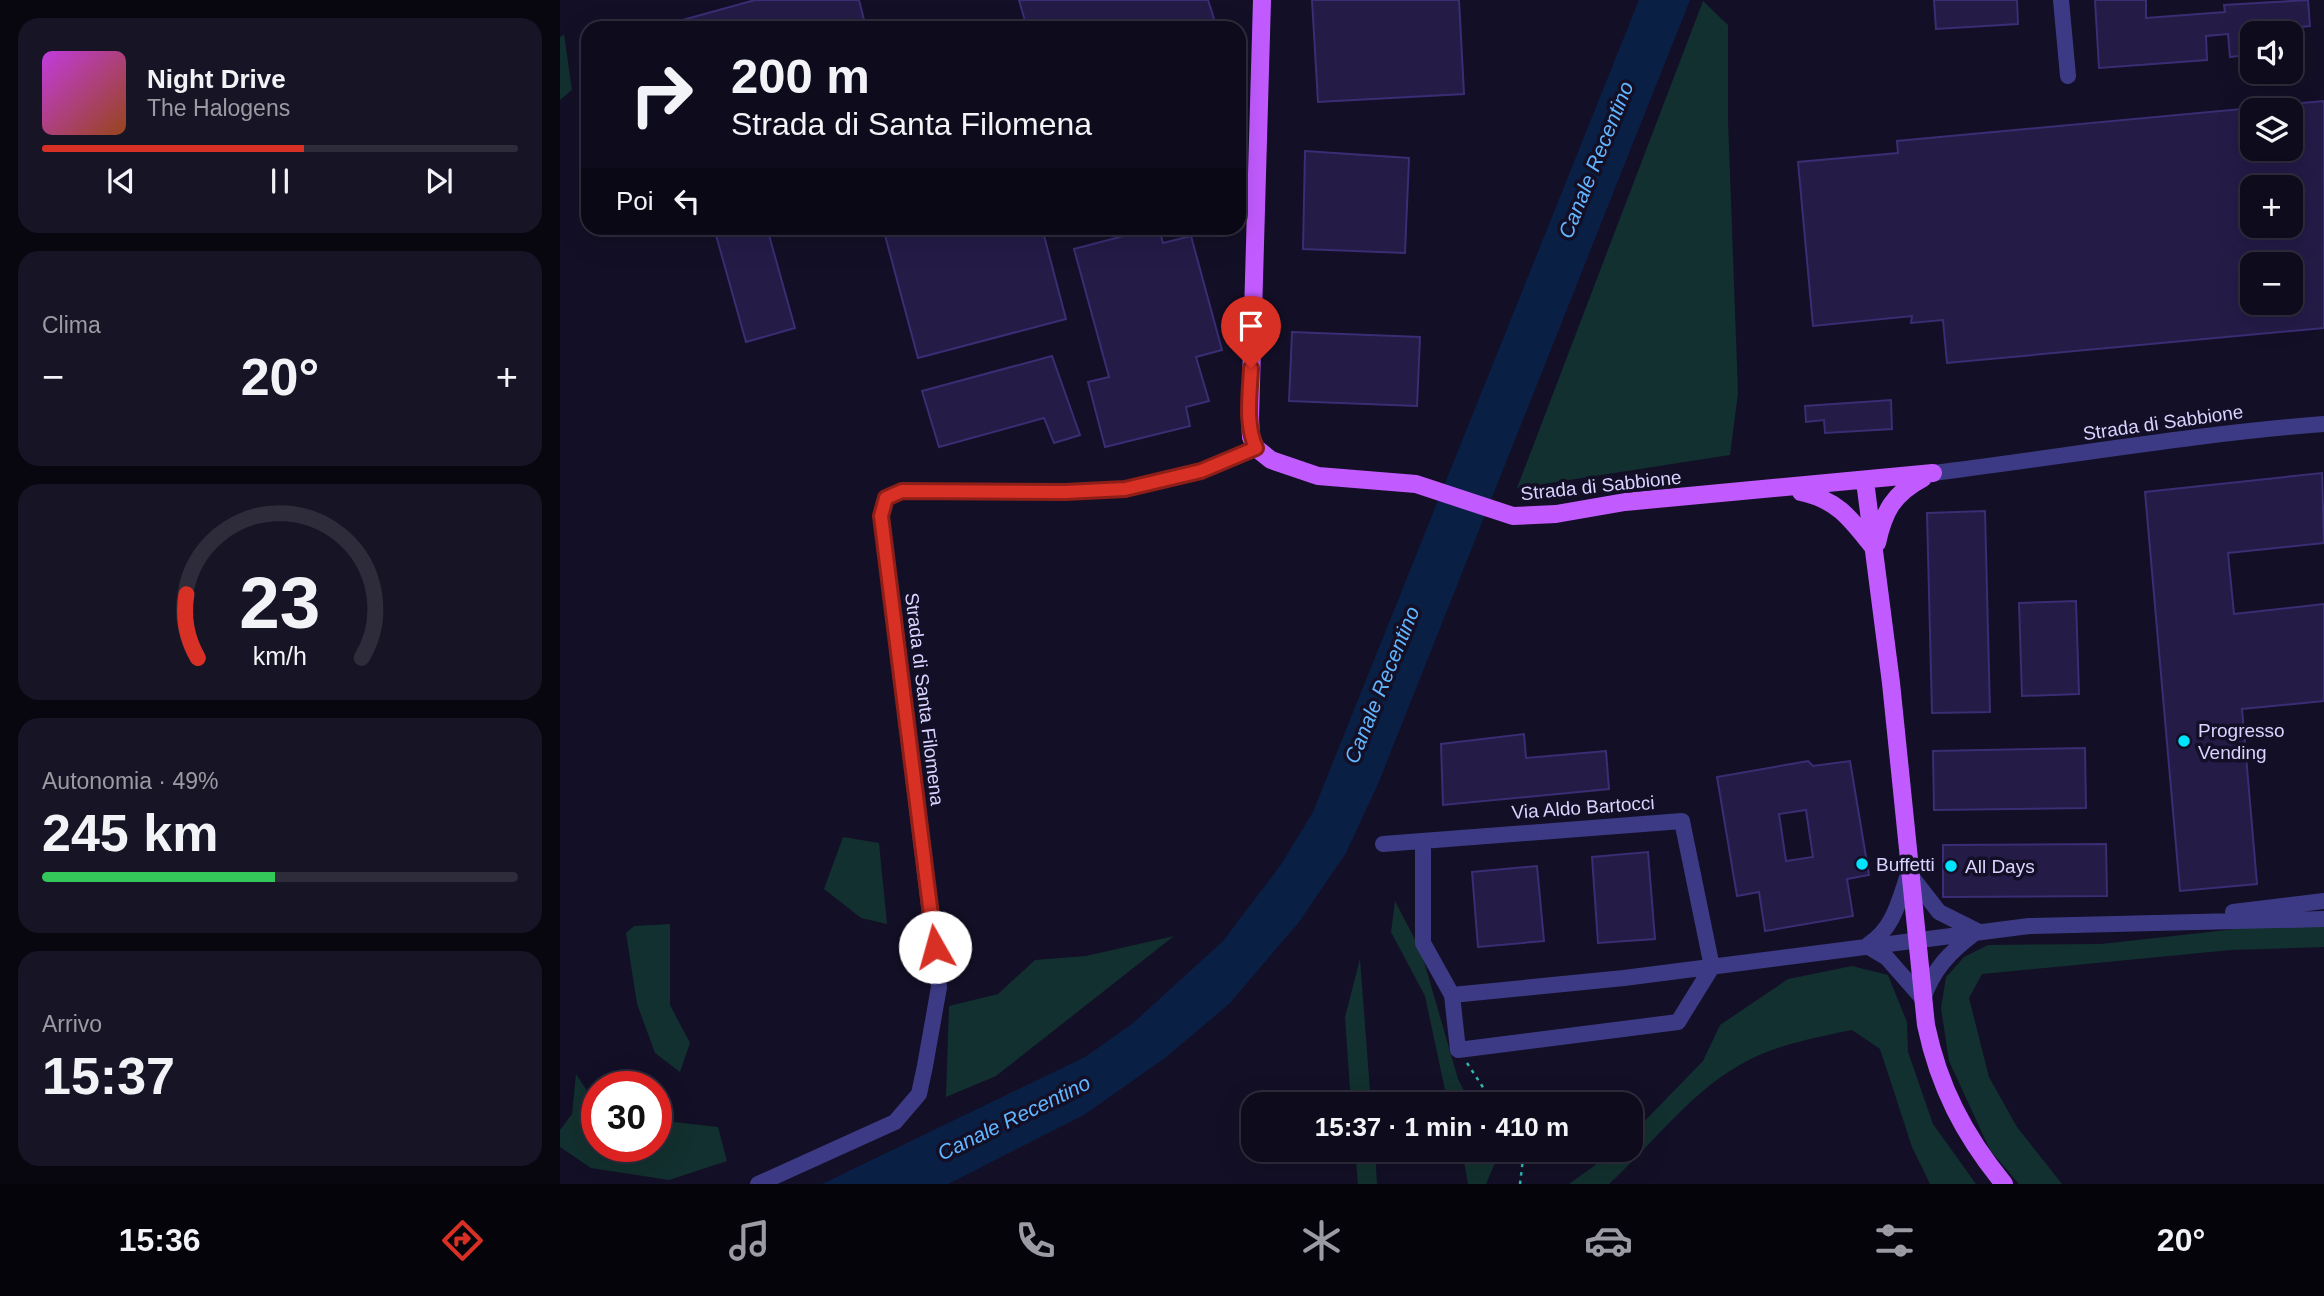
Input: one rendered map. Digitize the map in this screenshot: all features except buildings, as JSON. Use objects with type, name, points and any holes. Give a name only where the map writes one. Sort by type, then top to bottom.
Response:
[{"type":"main road","points":[[1256,448],[1251,437],[1250,418],[1262,0]]},
{"type":"main road","name":"Strada di Sabbione","points":[[1256,448],[1270,460],[1318,476],[1430,487],[1513,516],[1556,514],[1625,502],[1933,473]]},
{"type":"main road","points":[[1876,550],[1882,523],[1902,489],[1933,473]]},
{"type":"main road","points":[[1865,481],[1876,550],[1915,938],[1934,1064],[1951,1107],[1976,1150],[2004,1184]]},
{"type":"main road","points":[[1782,487],[1824,497],[1847,515],[1876,550]]},
{"type":"street","points":[[2061,0],[2068,76]]},
{"type":"street","name":"Strada di Sabbione","points":[[1933,473],[2079,456],[2230,431],[2324,424]]},
{"type":"street","name":"Strada di Santa Filomena","points":[[758,1184],[895,1122],[919,1094],[925,1066],[939,987],[881,516],[886,498],[902,491],[1065,492],[1125,489],[1201,471],[1256,448]]},
{"type":"street","name":"Via Aldo Bartocci","points":[[1383,844],[1682,821],[1712,967]]},
{"type":"street","points":[[1423,841],[1423,943],[1452,995],[1458,1050],[1678,1022],[1712,967]]},
{"type":"street","points":[[1909,872],[1924,896],[1939,912],[1977,932]]},
{"type":"street","points":[[1867,946],[1884,935],[1894,917],[1909,872]]},
{"type":"street","points":[[2165,923],[2324,901]]},
{"type":"street","points":[[1452,995],[1712,967],[1915,938],[2029,926],[2324,919]]},
{"type":"street","points":[[1923,999],[1929,981],[1949,953],[1977,932]]},
{"type":"street","points":[[1867,946],[1887,958],[1923,999]]},
{"type":"path","points":[[1458,1050],[1486,1092]]},
{"type":"path","points":[[1520,1184],[1523,1162]]},
{"type":"green space","points":[[1703,1],[1728,25],[1728,119],[1738,393],[1730,455],[1517,488]]},
{"type":"green space","points":[[564,34],[572,90],[560,100],[560,37]]},
{"type":"green space","points":[[843,837],[879,843],[887,924],[861,918],[824,889]]},
{"type":"green space","points":[[1395,901],[1421,951],[1458,1079],[1465,1092],[1445,1092],[1425,996],[1391,932]]},
{"type":"green space","points":[[670,924],[670,1005],[690,1043],[680,1072],[655,1053],[637,1004],[626,933],[634,926]]},
{"type":"green space","points":[[2324,925],[2324,947],[2231,950],[1982,974],[1969,998],[1989,1077],[2017,1127],[2062,1184],[2019,1184],[1990,1150],[1949,1061],[1941,1008],[1946,977],[1964,957],[1988,945],[2101,944],[2263,926]]},
{"type":"green space","points":[[1174,936],[996,1076],[946,1097],[949,1006],[998,994],[1035,960],[1086,956]]},
{"type":"green space","points":[[1360,959],[1370,1092],[1350,1092],[1345,1017]]},
{"type":"green space","points":[[1852,966],[1888,975],[1907,1022],[1908,1052],[1933,1124],[1976,1184],[1930,1184],[1912,1147],[1880,1049],[1852,1030],[1786,1045],[1761,1054],[1729,1071],[1692,1100],[1643,1150],[1643,1123],[1703,1061],[1720,1025],[1788,979]]},
{"type":"green space","points":[[576,1074],[581,1082],[581,1161],[560,1147],[560,1130],[572,1114]]},
{"type":"green space","points":[[672,1122],[718,1127],[727,1161],[669,1180],[591,1168],[582,1162],[672,1162]]},
{"type":"green space","points":[[1356,1162],[1376,1162],[1377,1184],[1358,1184]]},
{"type":"green space","points":[[1464,1162],[1495,1162],[1486,1184],[1468,1184]]},
{"type":"green space","points":[[1599,1162],[1632,1162],[1609,1184],[1569,1184]]},
{"type":"water","name":"Canale Recentino","points":[[1639,0],[1690,0],[1378,784],[1346,853],[1299,922],[1229,1004],[1165,1058],[1084,1115],[948,1184],[822,1184],[1085,1057],[1132,1024],[1223,941],[1280,866],[1313,812]]},
{"type":"place","name":"Progresso Vending","points":[[2184,741]]},
{"type":"place","name":"Buffetti","points":[[1862,864]]},
{"type":"place","name":"All Days","points":[[1951,866]]},
{"type":"route","points":[[935,947],[881,516],[886,498],[902,491],[1065,492],[1125,489],[1201,471],[1256,448],[1251,437],[1251,368]]}]
